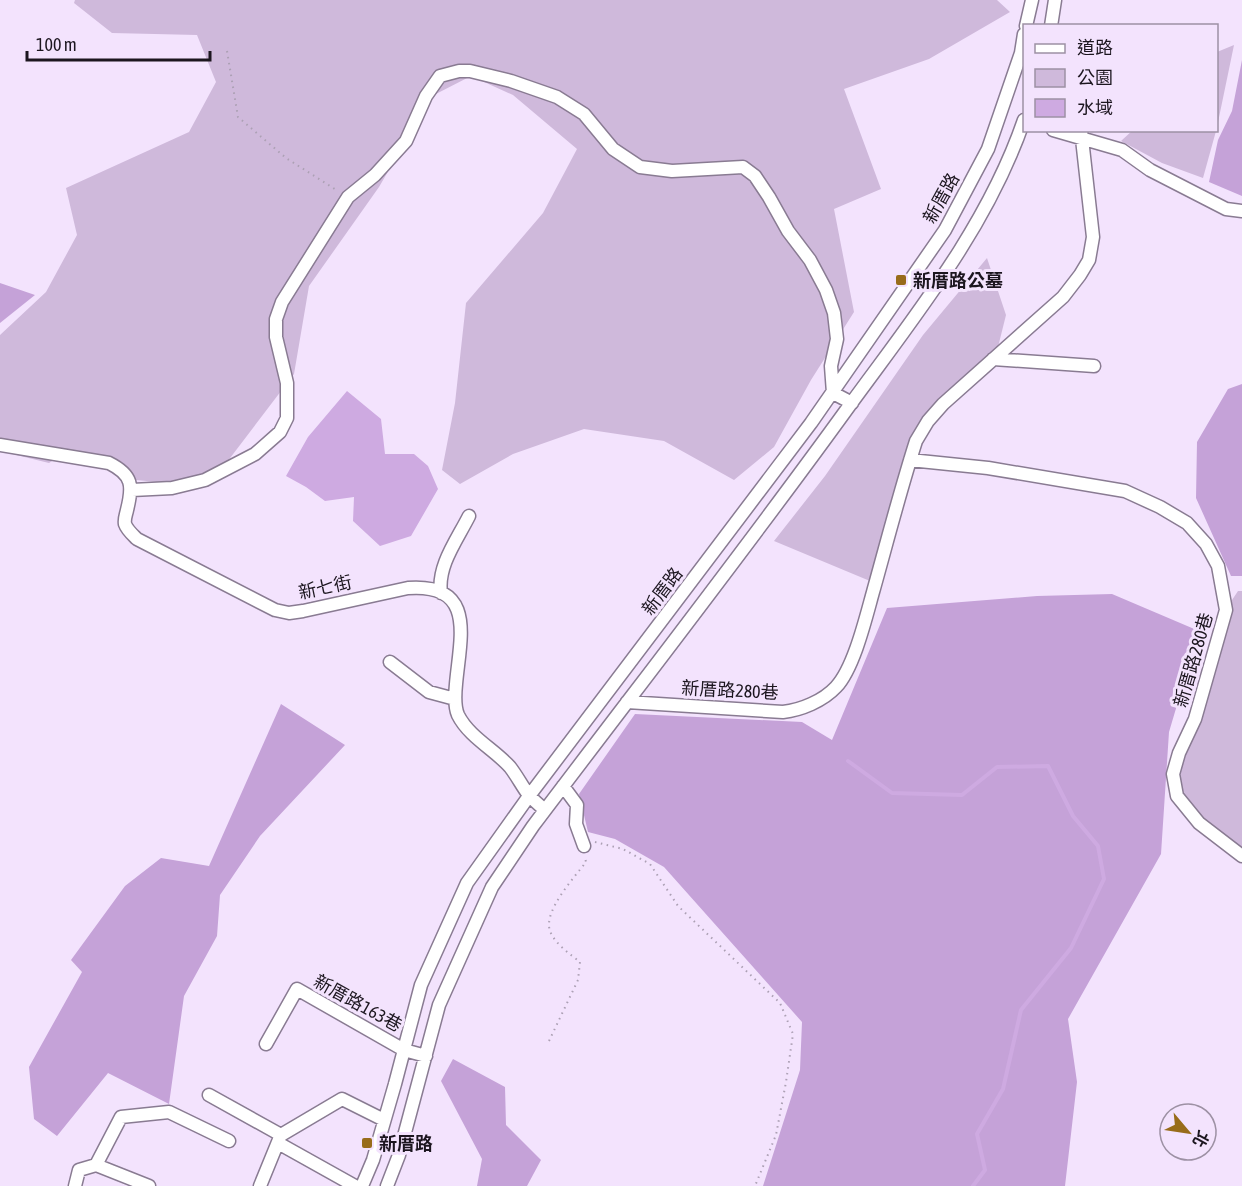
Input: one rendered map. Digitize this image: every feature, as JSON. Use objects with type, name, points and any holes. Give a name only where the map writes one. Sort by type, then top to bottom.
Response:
[{"type":"street","points":[[1026,24],[1032,0]]},
{"type":"street","points":[[1051,24],[1055,0]]},
{"type":"street","name":"新厝路","points":[[362,1186],[373,1160],[421,985],[467,883],[833,393],[945,230],[988,149],[1021,53],[1023,40]]},
{"type":"street","points":[[0,445],[109,463],[126,474],[132,489],[172,488],[205,480],[255,454],[280,432],[287,418],[287,383],[276,337],[276,319],[282,302],[348,197],[375,175],[406,141],[426,96],[440,76],[459,71],[470,71],[511,81],[557,97],[584,114],[613,149],[640,166],[672,171],[743,167],[755,176],[788,231],[810,260],[826,290],[834,313],[837,339],[831,366],[833,393],[852,403]]},
{"type":"street","points":[[387,1186],[399,1155],[439,1005],[492,887],[545,810],[852,403],[946,273],[980,218],[1012,155],[1023,125]]},
{"type":"street","points":[[1082,134],[1122,150],[1150,170],[1226,209],[1242,211]]},
{"type":"street","name":"新厝路280巷","points":[[627,702],[783,712],[802,708],[832,690],[844,675],[862,629],[916,441],[928,421],[943,404],[1062,297],[1089,260],[1093,237],[1082,134]]},
{"type":"street","points":[[993,359],[1094,366]]},
{"type":"street","name":"新厝路280巷","points":[[910,460],[988,468],[1125,491],[1160,507],[1187,523],[1206,544],[1218,566],[1226,610],[1195,719],[1179,753],[1173,774],[1177,796],[1199,824],[1242,856]]},
{"type":"street","name":"新七街","points":[[132,489],[125,519],[126,526],[137,539],[275,610],[289,613],[303,611],[408,588],[423,587],[441,593]]},
{"type":"street","points":[[469,516],[444,565],[440,581],[441,593],[458,608],[462,621],[455,699],[457,714],[464,724],[510,768],[530,796],[545,810]]},
{"type":"street","points":[[390,662],[429,692],[455,699]]},
{"type":"street","points":[[586,722],[602,735]]},
{"type":"street","points":[[563,786],[577,805],[576,824],[582,842]]},
{"type":"street","name":"新厝路163巷","points":[[266,1044],[297,989],[404,1050],[426,1056]]},
{"type":"street","points":[[209,1095],[355,1186]]},
{"type":"street","points":[[260,1186],[280,1139],[342,1099],[384,1120]]},
{"type":"street","points":[[96,1165],[121,1117],[169,1112],[229,1141]]},
{"type":"street","points":[[75,1186],[79,1170],[96,1165],[149,1186]]},
{"type":"path","points":[[227,51],[238,117],[286,159],[348,197]]},
{"type":"path","points":[[549,1041],[578,980],[580,962],[559,943],[550,931],[551,911],[586,862],[582,842],[623,849],[650,864],[678,906],[780,1004],[793,1034],[776,1135],[754,1186]]},
{"type":"green space","points":[[75,0],[997,0],[1010,12],[929,59],[844,89],[881,189],[834,209],[854,312],[811,380],[774,447],[734,480],[664,441],[584,429],[513,454],[460,484],[442,470],[455,403],[466,303],[543,213],[577,149],[513,95],[471,76],[432,96],[379,187],[309,286],[294,374],[208,487],[126,479],[68,451],[49,463],[0,451],[0,335],[46,292],[77,235],[66,188],[189,132],[216,82],[197,35],[112,33],[74,3]]},
{"type":"green space","points":[[1234,45],[1218,122],[1218,52]]},
{"type":"green space","points":[[1131,132],[1216,132],[1203,178],[1162,163],[1121,141]]},
{"type":"green space","points":[[987,258],[1006,315],[997,351],[912,445],[870,581],[774,541],[825,476],[923,335]]},
{"type":"green space","points":[[1238,591],[1242,591],[1242,850],[1199,823],[1177,796],[1179,753],[1228,606]]},
{"type":"shaded area","points":[[1242,60],[1242,196],[1209,182],[1218,140],[1232,111]]},
{"type":"shaded area","points":[[0,283],[35,295],[0,323]]},
{"type":"shaded area","points":[[1242,384],[1242,576],[1231,576],[1196,498],[1197,442],[1228,389]]},
{"type":"shaded area","points":[[1112,594],[1199,631],[1169,732],[1161,854],[1068,1019],[1077,1082],[1065,1186],[763,1186],[800,1070],[802,1022],[664,867],[615,839],[588,832],[579,794],[635,714],[802,722],[832,740],[887,608],[1037,596]]},
{"type":"shaded area","points":[[281,704],[345,745],[260,836],[220,895],[217,936],[184,996],[169,1104],[108,1073],[57,1136],[34,1119],[29,1067],[82,972],[71,960],[125,886],[161,858],[209,866]]},
{"type":"shaded area","points":[[453,1059],[505,1087],[506,1125],[541,1160],[527,1186],[477,1186],[482,1159],[441,1081]]},
{"type":"water","points":[[347,391],[381,419],[385,454],[414,454],[428,466],[438,489],[411,536],[380,546],[353,521],[354,497],[325,501],[286,476],[308,437]]},
{"type":"waterway","points":[[848,761],[892,793],[962,795],[997,767],[1048,766],[1073,816],[1098,846],[1104,879],[1071,948],[1021,1010],[1003,1089],[977,1134],[985,1170],[973,1186]]},
{"type":"place","name":"新厝路公墓","points":[[901,280]]},
{"type":"place","name":"新厝路","points":[[367,1143]]}]
